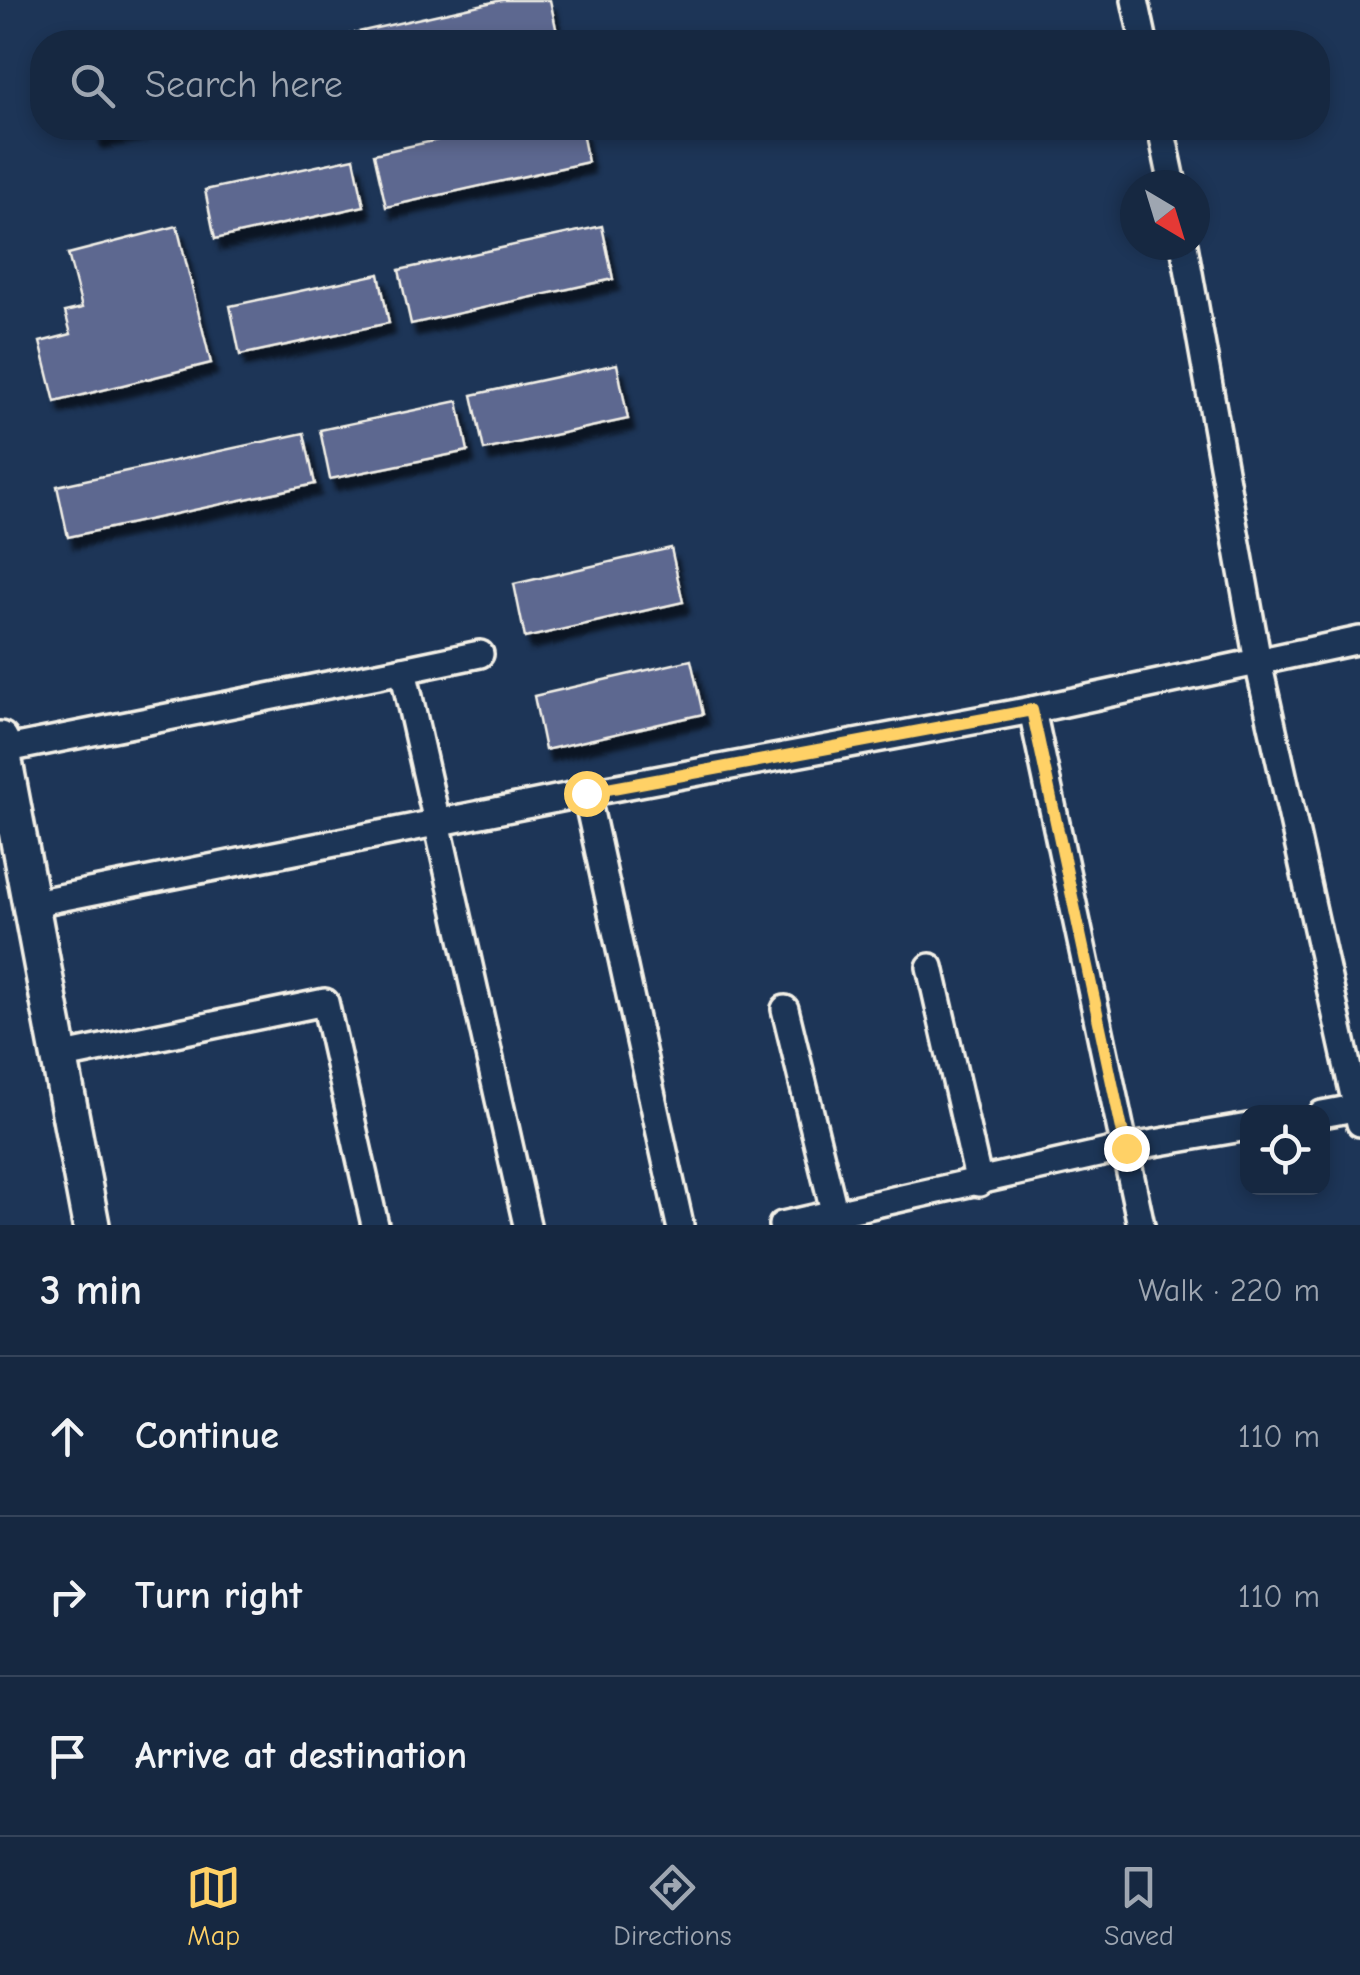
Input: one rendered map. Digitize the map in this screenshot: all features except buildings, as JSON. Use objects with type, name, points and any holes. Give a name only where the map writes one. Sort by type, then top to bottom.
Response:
[{"type":"street","points":[[1135,0],[1141,30]]},
{"type":"street","points":[[1164,140],[1170,170]]},
{"type":"street","points":[[1187,260],[1258,662],[1359,1113],[1330,1114]]},
{"type":"street","points":[[30,904],[586,793],[1032,710],[1360,640]]},
{"type":"street","points":[[92,1225],[1,745],[480,654]]},
{"type":"street","points":[[403,670],[528,1225]]},
{"type":"street","points":[[1032,710],[1141,1225]]},
{"type":"street","points":[[586,793],[680,1225]]},
{"type":"street","points":[[930,967],[979,1183]]},
{"type":"street","points":[[59,1057],[325,1002],[374,1225]]},
{"type":"street","points":[[785,1009],[834,1211]]},
{"type":"street","points":[[782,1225],[1126,1148],[1240,1128]]},
{"type":"route","points":[[586,793],[1032,710],[1126,1148]]}]
